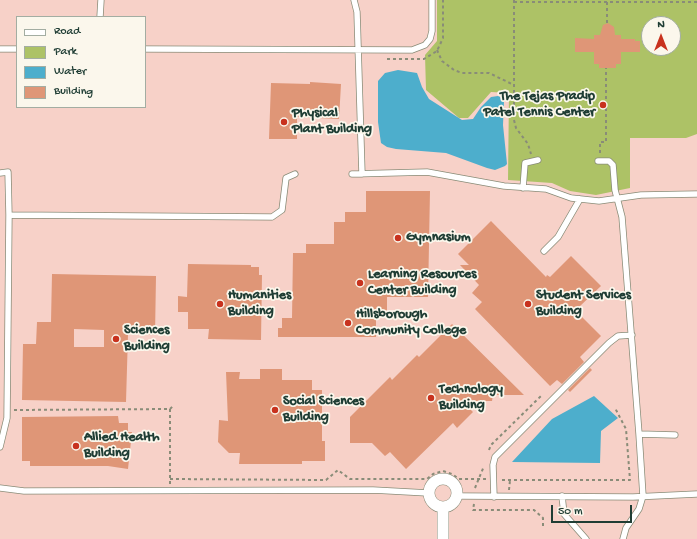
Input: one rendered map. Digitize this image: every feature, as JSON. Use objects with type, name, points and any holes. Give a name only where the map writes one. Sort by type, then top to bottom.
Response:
[{"type":"street","points":[[444,479],[453,483],[456,487],[457,496],[452,505],[443,508],[434,505],[428,492],[429,488],[435,481],[444,479]]},
{"type":"street","points":[[443,508],[443,539]]},
{"type":"lane","points":[[100,16],[101,0]]},
{"type":"lane","points":[[354,0],[357,12],[359,50],[362,174]]},
{"type":"lane","points":[[146,49],[412,50],[425,45],[430,38],[432,31],[432,0]]},
{"type":"lane","points":[[0,49],[16,49]]},
{"type":"lane","points":[[524,188],[524,166],[531,160],[538,160]]},
{"type":"lane","points":[[599,161],[609,161],[613,165],[622,217],[640,434],[643,496],[639,508],[626,528],[623,539]]},
{"type":"lane","points":[[352,174],[408,171],[426,172],[504,186],[546,189],[580,199],[599,201],[618,200],[641,195],[697,194]]},
{"type":"lane","points":[[0,173],[8,172],[9,215],[7,418],[0,447]]},
{"type":"lane","points":[[9,215],[272,217],[282,210],[286,178],[295,174]]},
{"type":"lane","points":[[544,251],[558,237],[580,199]]},
{"type":"lane","points":[[494,497],[493,465],[495,457],[609,343],[618,336],[632,335]]},
{"type":"lane","points":[[640,434],[675,435]]},
{"type":"lane","points":[[0,488],[24,491],[373,490],[428,492]]},
{"type":"lane","points":[[457,496],[643,496],[697,494]]},
{"type":"lane","points":[[562,496],[564,514],[586,539]]},
{"type":"path","points":[[531,160],[528,144],[515,124],[514,1],[697,2]]},
{"type":"path","points":[[607,2],[607,23]]},
{"type":"path","points":[[437,50],[442,61],[454,70],[462,73],[489,73],[514,85]]},
{"type":"path","points":[[599,161],[600,142],[606,142],[606,68]]},
{"type":"path","points":[[7,410],[170,409],[174,405]]},
{"type":"path","points":[[496,480],[630,480],[626,429],[615,408]]},
{"type":"path","points":[[170,409],[170,491]]},
{"type":"path","points":[[170,479],[326,480],[338,470],[350,479],[427,479],[433,474],[443,472],[452,474],[459,479],[490,480]]},
{"type":"path","points":[[411,484],[412,479]]},
{"type":"path","points":[[509,491],[510,480]]},
{"type":"path","points":[[474,504],[474,510],[534,510],[544,518],[543,527]]},
{"type":"path","points":[[507,510],[508,504]]},
{"type":"shaded area","name":"Hillsborough Community College","points":[[0,0],[697,0],[697,539],[0,539]]},
{"type":"green space","name":"The Tejas Pradip Patel Tennis Center","points":[[437,0],[697,0],[697,134],[686,138],[630,138],[630,188],[596,195],[570,191],[552,183],[508,180],[509,93],[491,92],[468,118],[459,118],[426,90],[425,55],[437,41]]},
{"type":"water","points":[[398,70],[417,73],[422,87],[429,99],[462,120],[473,119],[481,107],[491,97],[498,96],[502,98],[504,101],[503,125],[507,164],[495,170],[446,153],[396,149],[387,147],[381,143],[378,122],[378,81],[385,73]]},
{"type":"water","points":[[594,396],[618,418],[601,431],[600,463],[512,462],[552,419]]},
{"type":"building","points":[[608,23],[614,27],[615,35],[621,35],[621,39],[635,39],[635,41],[640,41],[640,52],[621,52],[621,64],[616,64],[616,68],[599,68],[599,64],[594,64],[594,52],[575,52],[575,38],[594,39],[594,35],[600,35],[603,25]]},
{"type":"building","points":[[310,82],[341,84],[339,119],[297,117],[297,139],[269,139],[271,83],[310,84]]},
{"type":"building","name":"Learning Resources Center Building","points":[[366,191],[430,191],[428,297],[387,297],[387,317],[376,317],[376,337],[278,337],[278,328],[282,328],[282,318],[292,318],[293,253],[306,253],[306,244],[334,244],[334,222],[345,222],[345,212],[366,212]]},
{"type":"building","name":"Student Services Building","points":[[491,221],[546,277],[547,275],[550,277],[571,256],[601,286],[579,307],[581,309],[578,313],[601,336],[580,357],[584,362],[562,384],[557,380],[550,386],[475,309],[482,302],[472,293],[479,285],[460,265],[469,265],[458,254]]},
{"type":"building","name":"Humanities Building","points":[[188,264],[251,265],[251,267],[259,267],[259,275],[262,275],[261,340],[208,339],[209,329],[188,329],[188,312],[178,312],[178,296],[187,297]]},
{"type":"building","name":"Sciences Building","points":[[52,274],[156,276],[155,335],[128,334],[126,402],[22,400],[23,344],[36,344],[37,322],[51,322]],"holes":[[[74,329],[104,330],[104,347],[74,347]]]},
{"type":"building","name":"Technology Building","points":[[452,324],[524,395],[493,395],[492,401],[462,401],[473,412],[457,428],[453,423],[406,469],[390,452],[385,456],[372,443],[350,443],[350,417],[390,377],[392,380],[417,355],[419,357]]},
{"type":"building","points":[[590,368],[592,370],[570,392],[568,390]]},
{"type":"building","name":"Social Sciences Building","points":[[260,369],[282,369],[282,380],[312,380],[312,390],[322,390],[322,441],[325,441],[325,461],[302,461],[302,464],[239,464],[240,453],[229,453],[218,442],[219,420],[228,421],[226,372],[240,372],[239,379],[260,379]]},
{"type":"building","name":"Allied Health Building","points":[[118,416],[119,423],[128,423],[128,432],[132,432],[128,469],[108,466],[30,466],[30,461],[22,461],[22,417]]},
{"type":"place","name":"The Tejas Pradip Patel Tennis Center","points":[[603,105]]},
{"type":"place","name":"Physical Plant Building","points":[[284,122]]},
{"type":"place","name":"Gymnasium","points":[[398,238]]},
{"type":"place","name":"Learning Resources Center Building","points":[[360,283]]},
{"type":"place","name":"Humanities Building","points":[[220,304]]},
{"type":"place","name":"Student Services Building","points":[[528,304]]},
{"type":"place","name":"Hillsborough Community College","points":[[348,323]]},
{"type":"place","name":"Sciences Building","points":[[116,339]]},
{"type":"place","name":"Technology Building","points":[[431,398]]},
{"type":"place","name":"Social Sciences Building","points":[[275,410]]},
{"type":"place","name":"Allied Health Building","points":[[76,446]]}]
